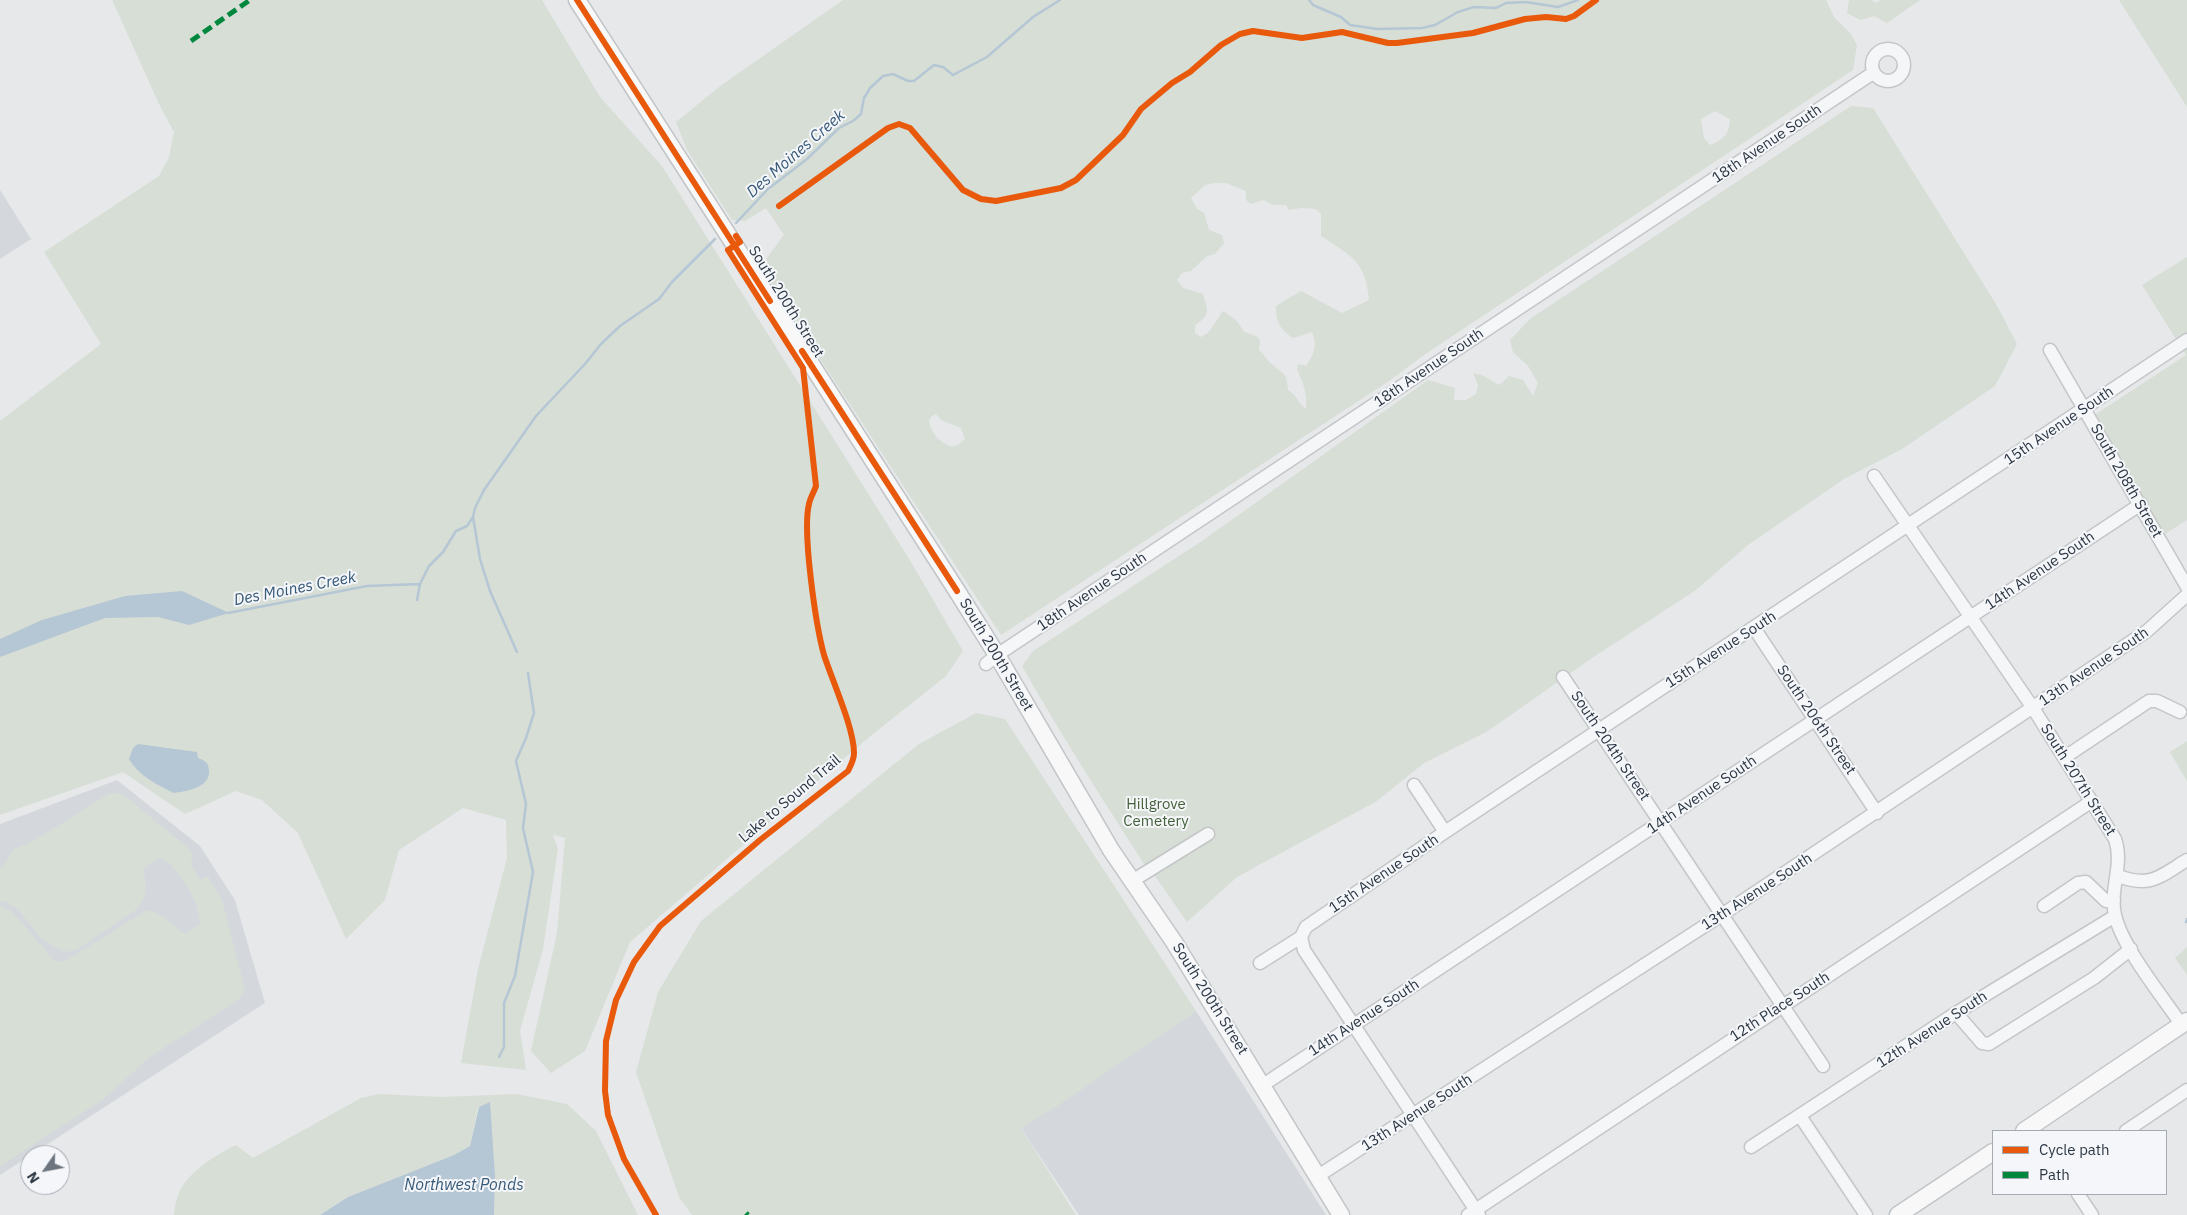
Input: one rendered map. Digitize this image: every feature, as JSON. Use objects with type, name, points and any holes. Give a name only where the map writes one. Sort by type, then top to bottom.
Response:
[{"type":"main road","name":"South 200th Street","points":[[577,0],[1074,790],[1132,881],[1174,942],[1341,1215]]},
{"type":"main road","points":[[2031,1129],[2184,1023]]},
{"type":"main road","points":[[1898,1215],[1992,1153]]},
{"type":"street","name":"18th Avenue South","points":[[992,659],[1873,73]]},
{"type":"street","name":"15th Avenue South","points":[[1260,963],[1301,937],[1306,927],[1445,832],[1908,527],[2187,340]]},
{"type":"street","name":"South 208th Street","points":[[2050,350],[2141,504],[2187,587]]},
{"type":"street","name":"South 207th Street","points":[[1874,476],[2033,708],[2092,801],[2118,847],[2118,876],[2114,900],[2115,916],[2131,949],[2184,1023]]},
{"type":"street","name":"14th Avenue South","points":[[1263,1085],[2141,504]]},
{"type":"street","name":"13th Avenue South","points":[[1318,1176],[1877,813],[2147,631],[2187,595]]},
{"type":"street","name":"South 206th Street","points":[[1754,628],[1877,813]]},
{"type":"street","name":"South 204th Street","points":[[1563,677],[1823,1066]]},
{"type":"street","points":[[2065,757],[2149,701],[2157,701],[2180,712]]},
{"type":"street","points":[[1414,785],[1445,832]]},
{"type":"street","name":"12th Place South","points":[[1474,1213],[2092,801]]},
{"type":"street","points":[[1132,881],[1208,834]]},
{"type":"street","points":[[2118,876],[2139,882],[2151,881],[2187,860]]},
{"type":"street","points":[[2044,906],[2078,883],[2086,882],[2106,901],[2114,900]]},
{"type":"street","name":"12th Avenue South","points":[[1751,1147],[1956,1013],[2115,916]]},
{"type":"street","points":[[1301,937],[1304,950],[1414,1115],[1474,1213]]},
{"type":"street","points":[[1956,1013],[1982,1043],[1989,1044],[2018,1024],[2027,1022],[2066,997],[2131,949]]},
{"type":"street","points":[[2127,1130],[2187,1090]]},
{"type":"street","points":[[1800,1116],[1866,1215]]},
{"type":"street","points":[[2079,1195],[2092,1215]]},
{"type":"shaded area","points":[[0,190],[31,239],[0,259]]},
{"type":"shaded area","points":[[117,780],[200,846],[235,900],[265,1003],[46,1145],[20,1145],[20,1162],[0,1175],[0,824]]},
{"type":"shaded area","points":[[1196,1011],[1326,1215],[1079,1215],[1021,1128]]},
{"type":"green space","points":[[112,0],[542,0],[600,97],[662,166],[908,557],[963,651],[946,676],[868,738],[630,942],[585,1051],[551,1073],[531,1051],[557,933],[565,838],[553,835],[558,849],[543,949],[520,1031],[526,1070],[461,1063],[478,969],[507,858],[506,820],[463,808],[399,850],[385,900],[346,939],[298,833],[262,800],[236,791],[185,814],[123,772],[0,815],[0,421],[101,344],[44,252],[159,176],[169,157],[174,132],[159,104]]},
{"type":"green space","points":[[843,0],[1826,0],[1834,17],[1850,33],[1857,45],[1853,70],[1424,355],[1389,381],[1001,635],[760,267],[784,235],[766,208],[745,221],[732,220],[687,150],[676,122],[719,87]],"holes":[[[1715,111],[1730,119],[1725,135],[1719,141],[1710,145],[1704,138],[1701,119]],[[1226,183],[1246,191],[1246,200],[1251,204],[1264,200],[1273,205],[1286,205],[1289,210],[1301,208],[1316,209],[1321,214],[1321,236],[1349,255],[1364,276],[1369,300],[1342,313],[1301,291],[1276,306],[1281,328],[1293,338],[1312,332],[1314,336],[1315,345],[1311,358],[1306,366],[1298,364],[1297,370],[1302,380],[1306,409],[1288,390],[1285,375],[1270,363],[1259,350],[1260,340],[1256,336],[1244,332],[1230,315],[1223,311],[1208,333],[1201,337],[1195,333],[1195,325],[1204,318],[1207,312],[1203,294],[1183,288],[1177,280],[1182,273],[1191,271],[1207,256],[1215,254],[1224,243],[1222,235],[1209,230],[1204,213],[1197,209],[1191,198],[1205,185]],[[936,414],[941,420],[961,428],[965,439],[952,447],[943,443],[932,430],[929,421]]]},
{"type":"green space","points":[[1849,0],[1872,0],[1875,3],[1881,0],[1920,0],[1887,23],[1874,16],[1860,20],[1847,13]]},
{"type":"green space","points":[[2119,0],[2187,0],[2187,107]]},
{"type":"green space","name":"Hillgrove Cemetery","points":[[1851,106],[1873,108],[1996,304],[2017,344],[1995,386],[1902,449],[1844,479],[1748,545],[1696,590],[1592,658],[1488,731],[1424,763],[1377,801],[1237,877],[1187,922],[1148,866],[1146,867],[1067,742],[1022,666],[1033,651],[1202,541],[1428,380],[1455,388],[1454,400],[1466,400],[1476,394],[1478,385],[1473,373],[1482,375],[1499,385],[1509,376],[1523,380],[1533,396],[1538,383],[1528,366],[1513,352],[1510,340],[1530,319]]},
{"type":"green space","points":[[2187,257],[2187,520],[2160,537],[2090,418],[2186,355],[2142,285]]},
{"type":"green space","points":[[976,713],[1005,719],[1196,1011],[1059,1105],[1021,1128],[1076,1215],[692,1215],[679,1197],[636,1072],[658,992],[701,921],[919,744]]},
{"type":"green space","points":[[2187,741],[2187,781],[2170,752]]},
{"type":"green space","points":[[118,793],[124,795],[189,849],[192,854],[191,866],[200,880],[208,876],[222,900],[245,989],[239,999],[150,1057],[101,1101],[33,1145],[20,1145],[20,1153],[0,1166],[0,906],[11,911],[56,962],[65,961],[146,911],[151,911],[161,916],[184,934],[200,924],[199,915],[188,887],[175,870],[161,857],[143,869],[146,890],[137,909],[76,950],[64,952],[46,942],[19,911],[13,906],[0,901],[0,868],[6,863],[13,850],[33,841],[109,794]]},
{"type":"green space","points":[[2187,947],[2187,975],[2175,958]]},
{"type":"green space","points":[[379,1094],[442,1097],[517,1094],[567,1104],[596,1131],[638,1215],[494,1215],[495,1176],[478,1107],[470,1146],[454,1155],[348,1197],[320,1215],[174,1215],[179,1192],[183,1185],[200,1167],[221,1153],[236,1145],[253,1158],[361,1098]]},
{"type":"water","points":[[182,591],[229,613],[189,625],[158,617],[105,618],[0,657],[0,639],[42,620],[125,596]]},
{"type":"water","points":[[138,744],[197,752],[198,758],[208,764],[208,777],[201,785],[185,791],[174,793],[161,787],[137,770],[129,759],[133,748]]},
{"type":"water","name":"Northwest Ponds","points":[[490,1102],[495,1176],[494,1215],[320,1215],[348,1197],[454,1155],[470,1146],[479,1107]]},
{"type":"waterway","name":"Des Moines Creek","points":[[736,223],[768,189],[807,159],[839,128],[853,121],[861,114],[864,98],[870,88],[883,76],[893,74],[908,81],[914,81],[934,65],[943,67],[953,75],[987,57],[1033,17],[1060,0]]},
{"type":"waterway","name":"Des Moines Creek","points":[[1309,0],[1313,5],[1341,17],[1350,25],[1377,29],[1422,28],[1435,25],[1458,12],[1474,7],[1496,8],[1506,3],[1526,2],[1558,7],[1578,0]]},
{"type":"waterway","name":"Des Moines Creek","points":[[417,600],[420,584],[429,566],[443,552],[456,531],[467,526],[473,517],[475,508],[484,490],[536,416],[585,364],[601,344],[620,326],[659,299],[672,282],[715,239]]},
{"type":"waterway","name":"Des Moines Creek","points":[[473,517],[480,559],[490,591],[517,652]]},
{"type":"waterway","name":"Des Moines Creek","points":[[228,613],[367,586],[420,584]]},
{"type":"waterway","name":"Des Moines Creek","points":[[499,1057],[504,1047],[504,1003],[515,976],[533,872],[523,828],[526,804],[516,761],[534,713],[528,673]]},
{"type":"marked path","points":[[191,41],[250,0]]},
{"type":"cycle path","points":[[577,0],[770,301]]},
{"type":"cycle path","points":[[779,206],[888,128],[899,124],[910,128],[963,190],[981,199],[996,201],[1061,188],[1076,180],[1123,135],[1141,109],[1172,83],[1190,72],[1221,45],[1240,34],[1253,31],[1302,38],[1342,32],[1388,43],[1397,43],[1473,33],[1525,19],[1546,17],[1566,19],[1574,16],[1596,0]]},
{"type":"cycle path","name":"Lake to Sound Trail","points":[[656,1215],[624,1159],[608,1115],[605,1091],[606,1041],[616,1000],[634,962],[660,926],[760,840],[848,771],[854,756],[847,718],[824,655],[817,623],[811,579],[807,517],[816,486],[803,368],[728,250],[740,242],[736,236]]},
{"type":"cycle path","points":[[802,351],[957,591]]}]
